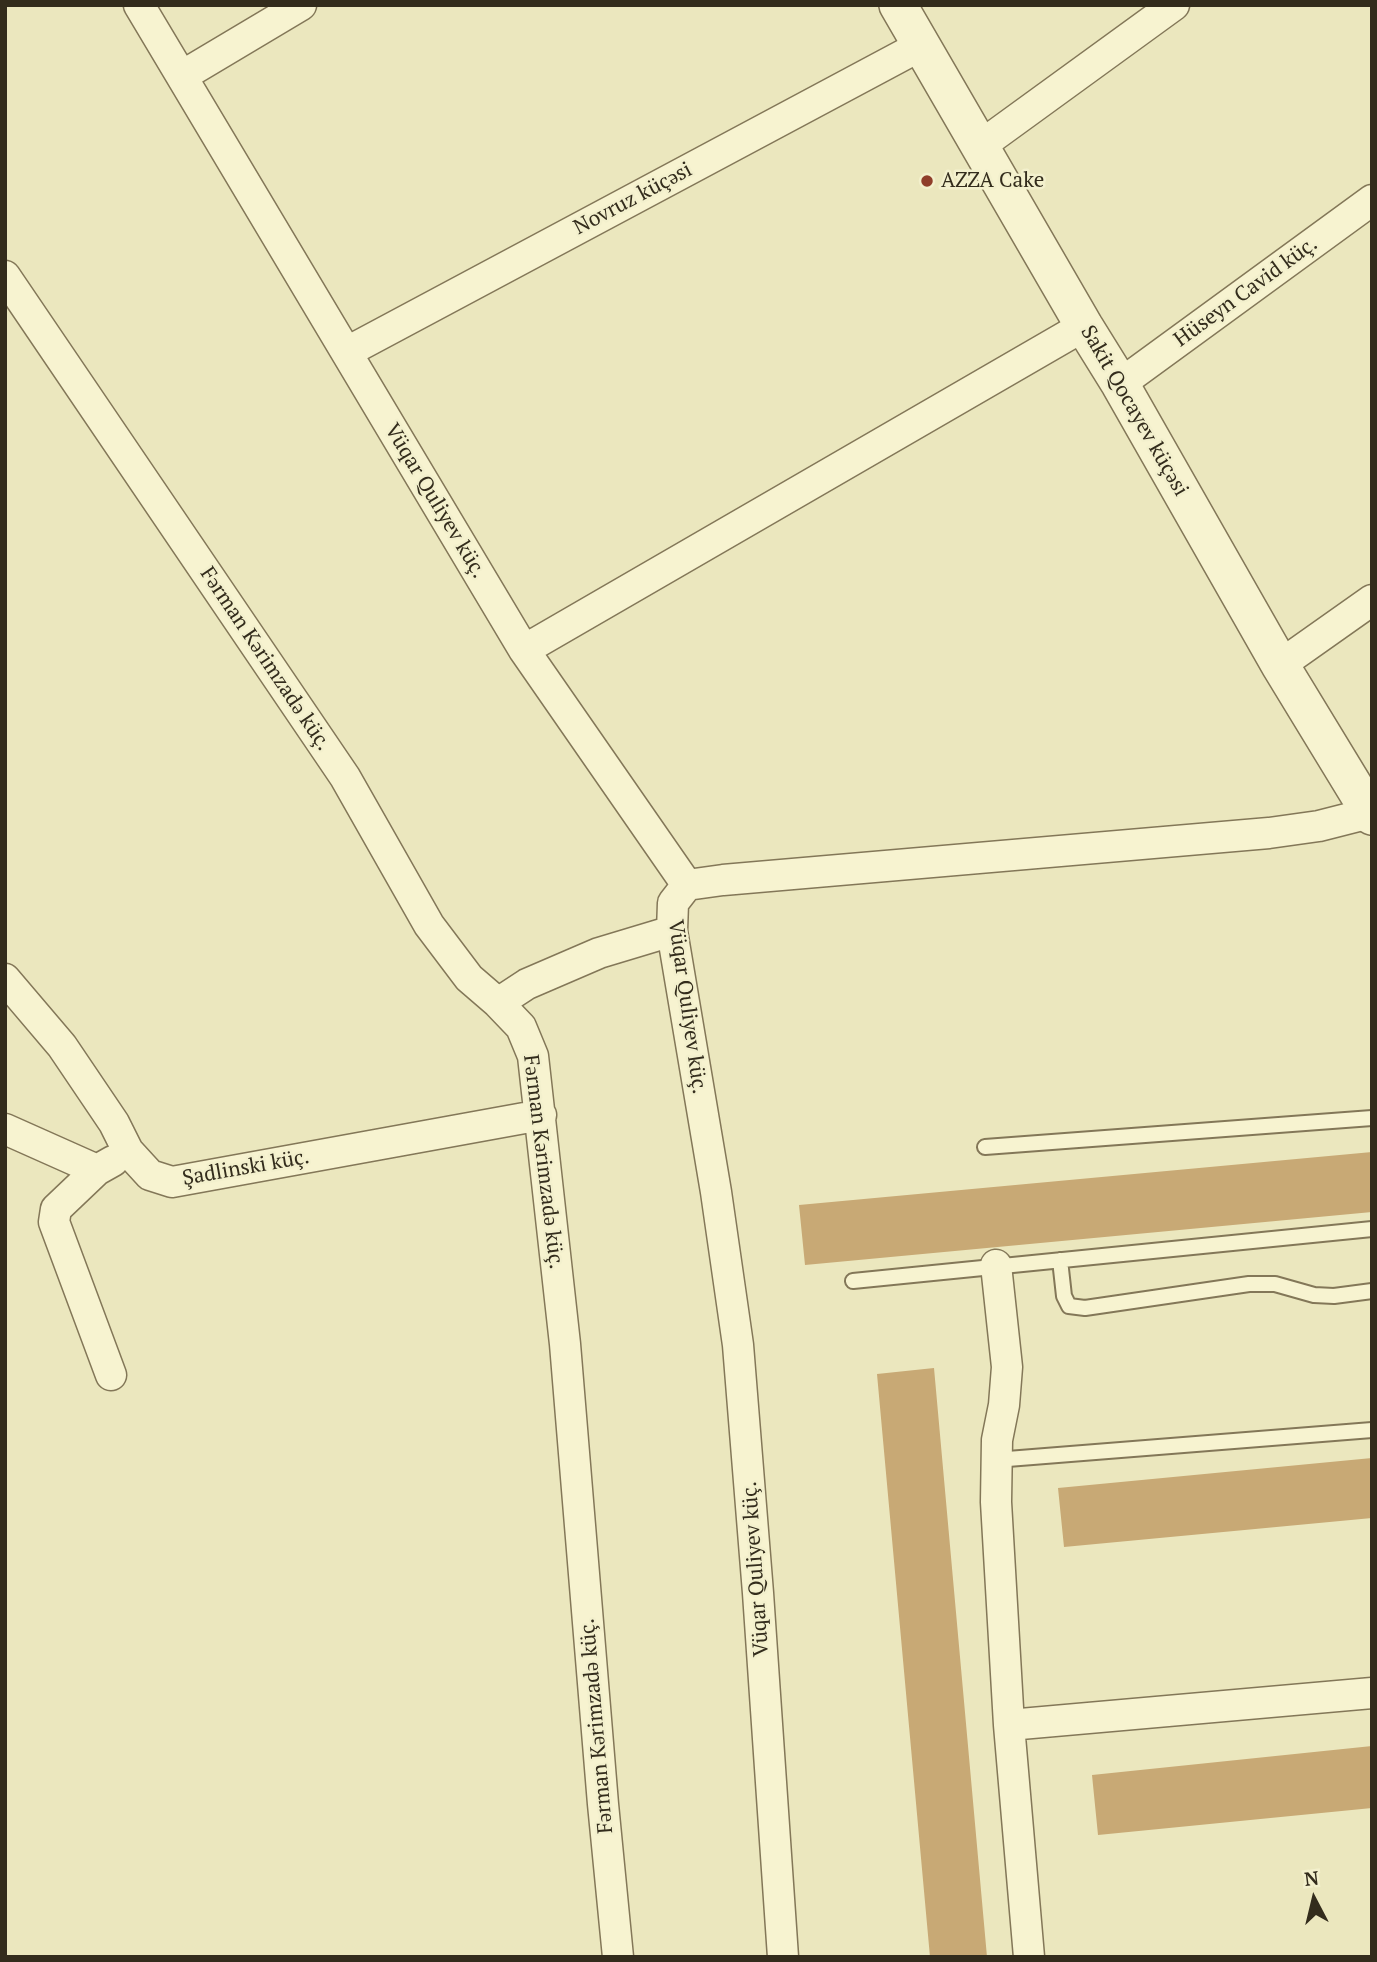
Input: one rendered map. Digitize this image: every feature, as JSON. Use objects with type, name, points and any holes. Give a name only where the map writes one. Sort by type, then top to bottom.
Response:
[{"type":"street","name":"Vüqar Quliyev küç.","points":[[139,5],[524,650],[687,885],[673,903],[672,931],[716,1192],[738,1345],[783,1957]]},
{"type":"street","points":[[182,76],[301,5]]},
{"type":"street","name":"Sakit Qocayev küçəsi","points":[[898,5],[1280,665],[1371,814]]},
{"type":"street","points":[[980,146],[1174,5]]},
{"type":"street","name":"Novruz küçəsi","points":[[347,352],[920,46]]},
{"type":"street","name":"Hüseyn Cavid küç.","points":[[1119,384],[1372,200]]},
{"type":"street","name":"Fərman Kərimzadə küç.","points":[[5,276],[345,777],[429,925],[469,978],[521,1027],[533,1056],[565,1344],[618,1957]]},
{"type":"street","points":[[524,650],[1084,326]]},
{"type":"street","points":[[1280,665],[1372,600]]},
{"type":"street","points":[[687,885],[1269,832],[1319,826],[1371,814]]},
{"type":"street","points":[[498,1003],[527,984],[599,953],[672,931]]},
{"type":"street","name":"Şadlinski küç.","points":[[5,979],[62,1046],[114,1123],[128,1151],[150,1175],[172,1182],[541,1115]]},
{"type":"street","points":[[5,1129],[97,1170]]},
{"type":"street","points":[[111,1375],[54,1222],[56,1209],[97,1170],[128,1151]]},
{"type":"street","points":[[996,1265],[1007,1367],[995,1460],[1009,1725],[1029,1957]]},
{"type":"street","points":[[1009,1725],[1372,1693]]},
{"type":"lane","points":[[985,1147],[1372,1118]]},
{"type":"lane","points":[[853,1281],[1372,1229]]},
{"type":"lane","points":[[1060,1260],[1064,1296],[1069,1306],[1085,1308],[1249,1284],[1275,1284],[1324,1295],[1372,1290]]},
{"type":"lane","points":[[995,1460],[1372,1430]]},
{"type":"building","points":[[1372,1152],[1372,1212],[805,1265],[799,1205]]},
{"type":"building","points":[[934,1368],[987,1957],[930,1957],[877,1374]]},
{"type":"building","points":[[1372,1458],[1372,1518],[1064,1547],[1058,1488]]},
{"type":"building","points":[[1372,1746],[1372,1808],[1098,1835],[1092,1775]]},
{"type":"place","name":"AZZA Cake","points":[[927,181]]}]
